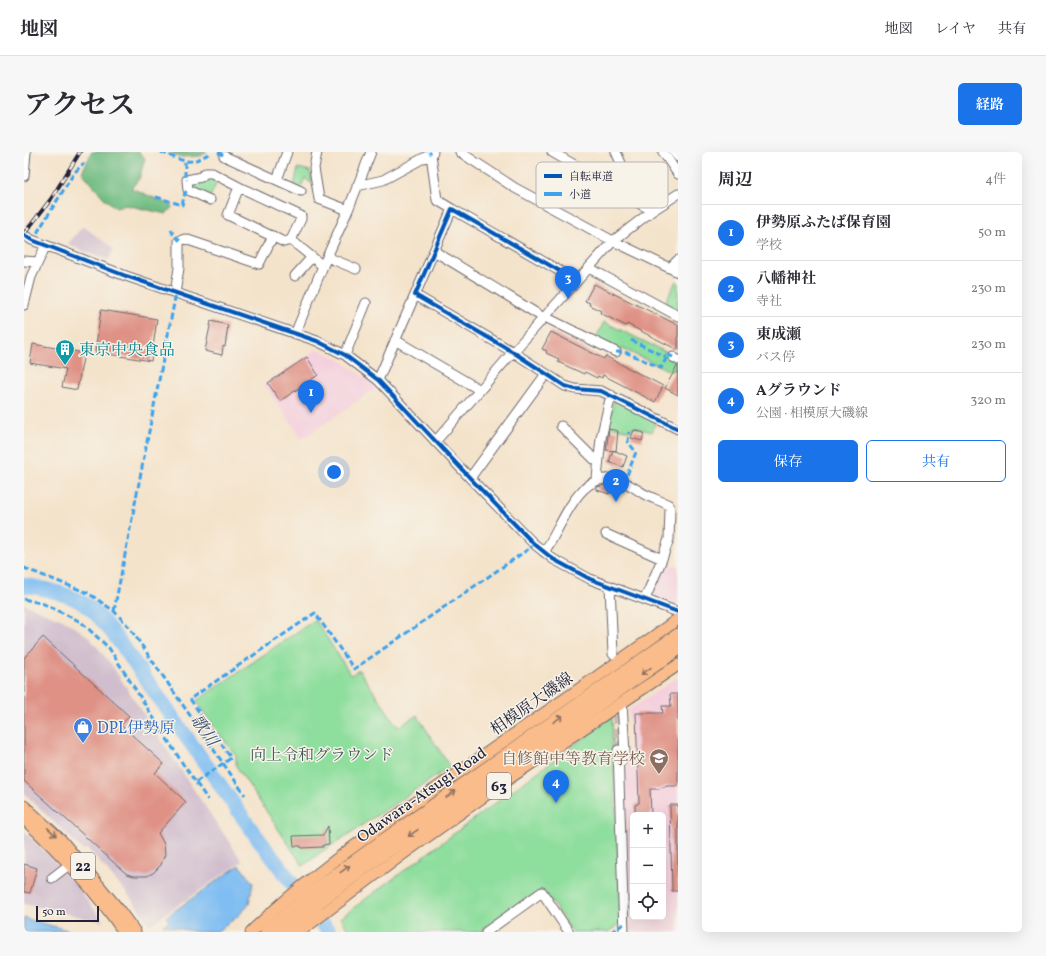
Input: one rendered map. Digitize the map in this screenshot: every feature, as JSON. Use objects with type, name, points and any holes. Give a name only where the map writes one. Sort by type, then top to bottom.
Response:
[{"type":"highway","name":"Odawara-Atsugi Road","points":[[284,932],[294,919],[316,897],[386,839],[678,635]]},
{"type":"highway","name":"Odawara-Atsugi Road","points":[[316,897],[390,849],[678,649]]},
{"type":"highway","name":"Odawara-Atsugi Road","points":[[267,932],[294,919]]},
{"type":"main road","name":"相模原大磯線","points":[[251,932],[294,919],[316,897],[376,830],[622,660],[678,619]]},
{"type":"main road","name":"相模原大磯線","points":[[316,897],[400,856],[505,782],[678,666]]},
{"type":"main road","name":"22","points":[[24,806],[61,840],[119,910],[135,932]]},
{"type":"main road","name":"22","points":[[24,819],[70,864],[98,897],[124,932]]},
{"type":"street","points":[[24,176],[26,152]]},
{"type":"street","points":[[277,180],[287,152]]},
{"type":"street","points":[[317,152],[314,168],[319,199],[348,210]]},
{"type":"street","points":[[295,334],[371,152]]},
{"type":"street","points":[[460,152],[514,188],[536,200]]},
{"type":"street","points":[[552,152],[569,162]]},
{"type":"street","points":[[616,152],[621,162]]},
{"type":"street","points":[[663,152],[678,174]]},
{"type":"street","points":[[674,152],[678,157]]},
{"type":"street","points":[[357,186],[384,180],[432,153],[437,200],[576,281]]},
{"type":"street","points":[[224,156],[301,191]]},
{"type":"street","points":[[210,200],[188,190],[187,180],[201,177],[206,173],[212,173],[300,216],[301,219],[291,240],[284,242],[228,215],[239,187]]},
{"type":"street","points":[[668,201],[678,194]]},
{"type":"street","points":[[551,208],[612,241],[674,270],[678,260]]},
{"type":"street","points":[[647,208],[652,211]]},
{"type":"street","points":[[435,442],[612,241],[657,208]]},
{"type":"street","points":[[378,380],[452,209]]},
{"type":"street","points":[[24,235],[32,240],[126,276],[317,341],[345,355],[378,380],[435,442],[533,543],[553,559],[590,579],[678,612]]},
{"type":"street","points":[[175,293],[179,268],[179,241],[185,239],[259,264],[273,236]]},
{"type":"street","points":[[291,240],[323,266]]},
{"type":"street","points":[[24,305],[31,277],[46,245]]},
{"type":"street","points":[[434,251],[545,317],[616,352]]},
{"type":"street","points":[[295,276],[312,257]]},
{"type":"street","points":[[327,257],[356,269]]},
{"type":"street","points":[[24,261],[38,262]]},
{"type":"street","points":[[589,268],[678,316]]},
{"type":"street","points":[[416,294],[513,352],[565,386],[575,389],[601,391],[678,429]]},
{"type":"street","points":[[345,355],[366,309]]},
{"type":"street","points":[[395,340],[480,390]]},
{"type":"street","points":[[470,478],[546,374]]},
{"type":"street","points":[[597,479],[601,438],[611,395]]},
{"type":"street","points":[[561,426],[595,460],[598,460]]},
{"type":"street","points":[[544,552],[571,504],[582,490],[597,479],[618,480],[644,497],[669,505],[670,509],[673,539],[662,559],[645,599]]},
{"type":"street","points":[[609,533],[662,559]]},
{"type":"street","points":[[610,586],[613,654]]},
{"type":"street","points":[[619,764],[624,758],[625,753],[622,703]]},
{"type":"street","points":[[618,750],[624,932]]},
{"type":"street","points":[[52,878],[70,864]]},
{"type":"street","points":[[486,932],[542,892],[570,932]]},
{"type":"shaded area","points":[[82,227],[114,249],[108,260],[68,244]]},
{"type":"shaded area","points":[[316,350],[320,350],[342,361],[377,387],[302,439],[264,384]]},
{"type":"shaded area","points":[[666,564],[678,566],[678,605],[653,595]]},
{"type":"shaded area","name":"DPL伊勢原","points":[[24,604],[67,622],[88,636],[111,664],[242,861],[151,924],[148,923],[131,898],[87,848],[83,850],[24,793]]},
{"type":"shaded area","points":[[678,677],[678,932],[630,932],[624,772],[631,758],[629,710]]},
{"type":"shaded area","points":[[24,831],[65,871],[104,922],[24,904]]},
{"type":"green space","points":[[92,152],[139,152],[145,158],[139,179],[131,188],[173,206],[166,214],[126,205],[116,208],[104,198],[82,172]]},
{"type":"green space","points":[[170,152],[207,152],[201,156],[178,157]]},
{"type":"green space","points":[[298,168],[310,171],[312,183],[305,178],[301,188],[294,185]]},
{"type":"green space","points":[[207,175],[218,180],[210,197],[192,188],[194,181]]},
{"type":"green space","points":[[676,281],[678,282],[678,310],[665,303]]},
{"type":"green space","points":[[604,322],[678,358],[678,369],[670,371],[623,349],[616,351],[595,340]]},
{"type":"green space","points":[[614,400],[656,421],[652,432],[632,427],[631,431],[608,426]]},
{"type":"green space","name":"向上令和グラウンド","points":[[313,621],[316,621],[351,675],[359,670],[398,727],[417,715],[450,767],[320,853],[303,866],[236,766],[236,756],[196,701]]},
{"type":"green space","points":[[612,717],[621,923],[608,932],[572,932],[543,889],[479,932],[350,932],[340,918]]},
{"type":"water","points":[[239,865],[253,883],[249,904],[237,917],[216,932],[196,932],[163,925],[169,921],[166,917]]},
{"type":"water","points":[[24,918],[74,932],[24,932]]},
{"type":"building","points":[[594,284],[678,325],[678,350],[627,324],[626,326],[600,313],[601,311],[589,305],[590,303],[585,301]]},
{"type":"building","points":[[101,310],[157,319],[151,361],[95,352]]},
{"type":"building","points":[[211,321],[228,325],[225,347],[223,346],[222,355],[205,351]]},
{"type":"building","points":[[551,332],[604,359],[605,356],[663,386],[655,402],[603,375],[602,378],[598,376],[597,378],[585,372],[584,374],[558,362],[559,359],[546,353],[547,351],[542,349]]},
{"type":"building","name":"東京中央食品","points":[[33,344],[84,353],[77,390],[62,387],[66,369],[30,363]]},
{"type":"building","points":[[307,357],[318,375],[280,401],[268,383]]},
{"type":"building","points":[[678,366],[678,395],[665,388]]},
{"type":"building","points":[[609,429],[618,431],[616,451],[606,450]]},
{"type":"building","points":[[634,430],[644,433],[642,441],[631,438]]},
{"type":"building","points":[[613,450],[627,456],[623,467],[609,462]]},
{"type":"building","points":[[606,485],[611,486],[609,494],[597,490],[597,487]]},
{"type":"building","name":"DPL伊勢原","points":[[43,637],[129,716],[121,725],[164,764],[155,773],[186,802],[158,833],[164,844],[165,854],[161,865],[153,873],[147,876],[134,876],[127,874],[24,781],[24,658]]},
{"type":"building","points":[[670,694],[678,694],[678,786],[650,789],[651,812],[635,812],[635,805],[639,803],[636,713],[663,713],[662,706],[671,706]]},
{"type":"building","points":[[670,805],[678,805],[678,891],[672,891]]},
{"type":"building","points":[[328,826],[329,844],[323,845],[323,847],[301,848],[301,846],[294,846],[293,836],[323,835]]},
{"type":"building","points":[[24,864],[37,868],[30,893],[24,892]]},
{"type":"waterway","name":"歌川","points":[[24,585],[72,597],[86,605],[101,619],[124,648],[251,829],[329,932]]},
{"type":"tunnel","points":[[616,701],[618,750]]},
{"type":"railway","points":[[24,234],[51,199],[80,152]]},
{"type":"marked path","points":[[161,152],[186,161],[197,160],[211,152]]},
{"type":"marked path","points":[[218,152],[224,156]]},
{"type":"marked path","points":[[185,162],[185,177],[187,180]]},
{"type":"marked path","points":[[37,233],[74,173],[84,163]]},
{"type":"marked path","points":[[156,197],[182,205],[185,193],[188,190]]},
{"type":"marked path","points":[[171,229],[173,234],[180,241]]},
{"type":"marked path","points":[[114,611],[176,293]]},
{"type":"marked path","points":[[631,340],[666,357]]},
{"type":"marked path","points":[[616,352],[625,352],[661,368],[668,355],[673,357]]},
{"type":"marked path","points":[[624,483],[636,452],[628,442],[629,432]]},
{"type":"marked path","points":[[196,782],[231,758],[190,699],[315,613],[354,669],[534,544]]},
{"type":"marked path","points":[[24,568],[88,593],[114,611],[129,627],[245,795]]},
{"type":"marked path","points":[[24,599],[44,604],[81,622],[109,648],[183,764],[208,800]]},
{"type":"marked path","points":[[611,932],[624,924]]},
{"type":"cycle path","points":[[577,281],[452,209],[415,295],[513,352],[565,386],[575,389],[601,391],[678,429]]},
{"type":"cycle path","points":[[24,235],[32,240],[126,276],[317,341],[345,355],[378,380],[533,543],[553,559],[590,579],[678,612]]},
{"type":"place","name":"東成瀬","points":[[568,299]]},
{"type":"place","name":"東京中央食品","points":[[65,366]]},
{"type":"place","name":"伊勢原ふたば保育園","points":[[311,413]]},
{"type":"place","name":"八幡神社","points":[[616,502]]},
{"type":"place","name":"DPL伊勢原","points":[[83,744]]},
{"type":"place","name":"自修館中等教育学校","points":[[659,775]]},
{"type":"place","name":"Aグラウンド","points":[[556,803]]}]
